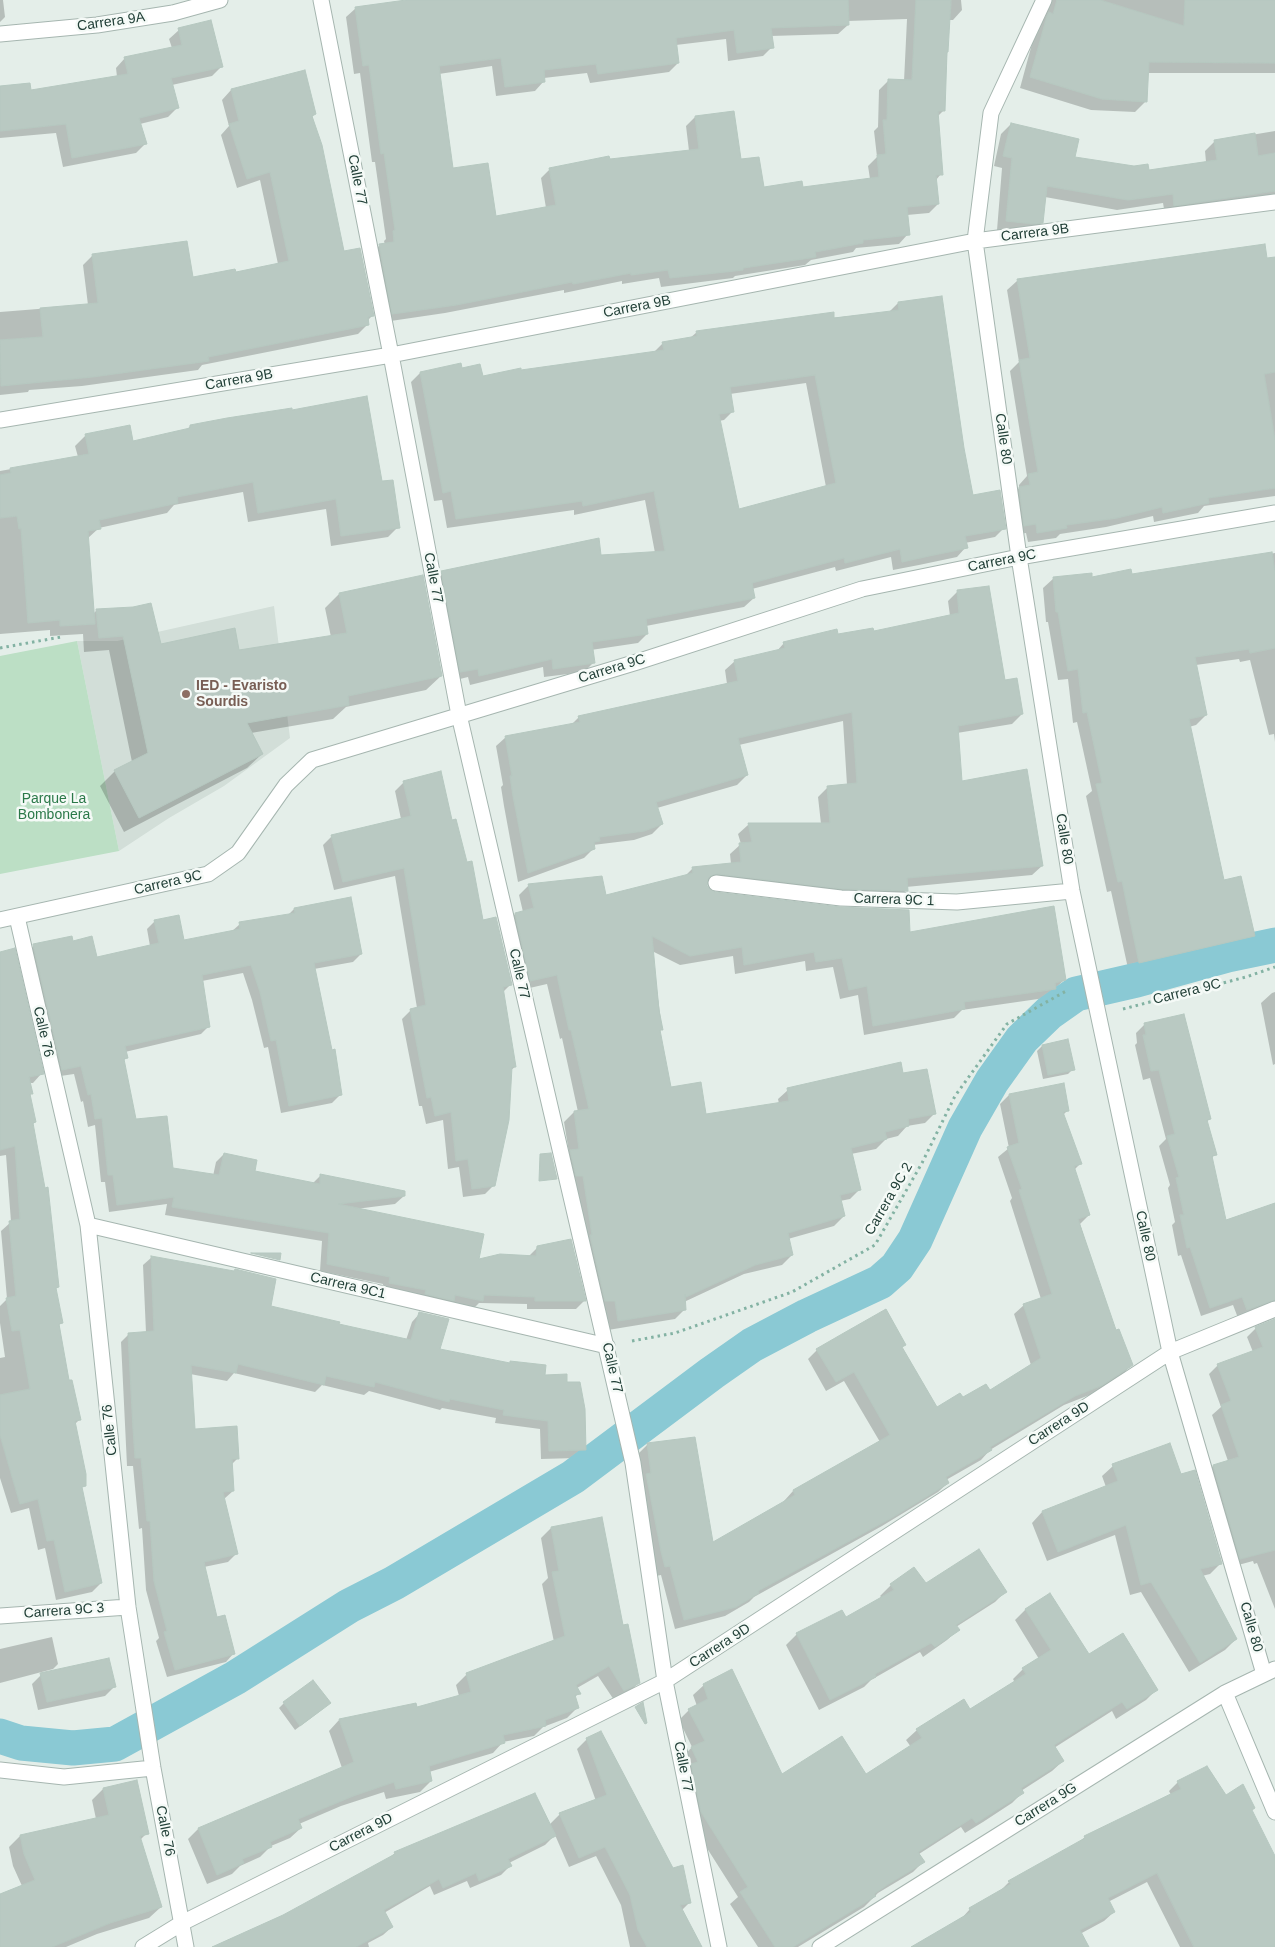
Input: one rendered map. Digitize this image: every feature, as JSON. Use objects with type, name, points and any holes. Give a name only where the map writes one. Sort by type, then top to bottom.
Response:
[{"type":"street","name":"Carrera 9A","points":[[0,34],[97,25],[164,15],[220,0]]},
{"type":"street","name":"Calle 77","points":[[322,0],[459,715],[633,1463],[665,1681],[719,1947]]},
{"type":"street","name":"Calle 80","points":[[1044,0],[991,113],[975,241],[1019,557],[1072,890],[1170,1352],[1270,1671]]},
{"type":"street","name":"Carrera 9B","points":[[0,420],[391,354],[975,241],[1275,202]]},
{"type":"street","name":"Carrera 9C","points":[[0,920],[208,874],[238,853],[286,785],[312,760],[637,662],[862,589],[1019,557],[1275,513]]},
{"type":"street","name":"Carrera 9C 1","points":[[716,884],[841,898],[957,902],[1072,890]]},
{"type":"street","name":"Calle 76","points":[[17,917],[88,1225],[128,1607],[152,1768],[186,1947]]},
{"type":"street","name":"Carrera 9C1","points":[[88,1225],[607,1346]]},
{"type":"street","name":"Carrera 9D","points":[[144,1947],[182,1923],[665,1681],[1170,1352],[1275,1309]]},
{"type":"street","name":"Carrera 9C 3","points":[[0,1616],[128,1607]]},
{"type":"street","name":"Carrera 9G","points":[[820,1947],[1225,1693],[1270,1671]]},
{"type":"street","points":[[1225,1693],[1275,1812]]},
{"type":"street","points":[[0,1770],[64,1777],[152,1768]]},
{"type":"path","points":[[0,648],[61,638]]},
{"type":"path","name":"Carrera 9C","points":[[1099,1016],[1246,978],[1275,967]]},
{"type":"path","name":"Carrera 9C 2","points":[[607,1346],[676,1333],[792,1292],[875,1245],[922,1163],[955,1096],[1007,1024],[1091,982]]},
{"type":"shaded area","name":"IED - Evaristo Sourdis","points":[[274,606],[290,738],[224,786],[169,818],[119,851],[77,641],[117,641]]},
{"type":"green space","name":"Parque La Bombonera","points":[[77,641],[119,851],[0,874],[0,656]]},
{"type":"building","points":[[406,0],[848,0],[849,25],[771,28],[774,48],[737,53],[734,30],[676,38],[679,63],[598,74],[596,64],[544,70],[545,82],[505,87],[501,58],[439,66],[453,168],[488,163],[496,216],[556,205],[549,168],[609,156],[610,159],[699,149],[695,116],[734,111],[741,159],[759,157],[764,187],[802,181],[803,187],[879,177],[877,155],[886,154],[883,120],[887,120],[888,79],[912,80],[916,0],[951,0],[945,111],[938,111],[943,175],[936,175],[939,204],[907,207],[910,235],[863,240],[863,243],[815,252],[816,257],[743,268],[743,270],[670,278],[668,270],[631,275],[631,273],[573,284],[572,282],[456,305],[392,314],[379,244],[394,242],[393,231],[395,230],[384,153],[381,154],[369,65],[363,66],[355,7]]},
{"type":"building","points":[[1057,0],[1100,0],[1184,26],[1185,0],[1275,0],[1275,63],[1149,62],[1147,102],[1102,99],[1030,77],[1047,16],[1049,12],[1053,14]]},
{"type":"building","points":[[211,20],[223,67],[171,78],[179,108],[139,118],[147,144],[72,158],[66,124],[0,131],[0,86],[30,83],[31,90],[128,74],[124,57],[182,45],[178,28]]},
{"type":"building","points":[[305,70],[316,114],[312,116],[322,145],[344,251],[360,248],[374,316],[368,317],[369,325],[208,357],[209,361],[92,377],[1,386],[0,340],[43,337],[40,308],[98,303],[92,254],[187,241],[193,277],[235,269],[236,272],[289,261],[270,172],[247,179],[229,124],[239,121],[231,89]]},
{"type":"building","points":[[1011,123],[1079,139],[1075,157],[1134,166],[1148,164],[1149,170],[1217,160],[1214,140],[1255,133],[1258,156],[1275,153],[1275,191],[1174,206],[1173,194],[1128,200],[1047,186],[1043,223],[1006,221],[1012,158],[1003,156]]},
{"type":"building","points":[[1265,244],[1267,258],[1275,257],[1275,372],[1264,374],[1275,440],[1275,488],[1208,498],[1209,503],[1163,513],[1162,507],[1117,518],[1066,525],[1067,528],[1037,533],[1036,524],[1024,526],[1019,487],[1030,485],[1028,474],[1038,472],[1019,360],[1030,358],[1017,279]]},
{"type":"building","points":[[942,296],[964,448],[973,495],[1000,490],[1006,529],[965,536],[968,548],[902,562],[900,549],[845,563],[844,558],[752,583],[755,598],[646,619],[648,634],[592,642],[595,663],[553,669],[552,659],[479,676],[478,669],[460,672],[441,571],[599,538],[601,555],[665,551],[654,491],[583,506],[582,501],[456,519],[451,491],[443,493],[420,372],[461,363],[462,368],[480,364],[483,376],[521,368],[521,370],[664,350],[662,342],[697,336],[696,331],[834,312],[834,318],[899,310],[898,302]],"holes":[[[815,375],[836,483],[739,509],[719,414],[734,412],[730,387]]]},
{"type":"building","points":[[367,396],[382,481],[393,480],[400,528],[341,536],[336,499],[258,513],[253,482],[177,497],[178,503],[99,520],[101,529],[88,531],[95,624],[60,626],[60,620],[28,623],[21,528],[19,529],[17,516],[0,518],[0,475],[11,473],[10,468],[89,454],[85,434],[130,425],[133,441],[190,428],[190,425],[292,408],[292,410]]},
{"type":"building","points":[[1272,552],[1275,572],[1275,648],[1250,653],[1249,649],[1195,657],[1207,715],[1189,719],[1224,880],[1241,876],[1255,936],[1139,963],[1122,881],[1118,882],[1096,784],[1102,783],[1087,712],[1083,713],[1078,669],[1068,671],[1058,612],[1056,612],[1053,577],[1092,573],[1092,577],[1131,569],[1132,574]]},
{"type":"building","points":[[423,575],[442,676],[348,696],[349,705],[247,723],[263,754],[139,818],[114,770],[148,753],[123,636],[99,638],[96,609],[133,607],[151,603],[161,644],[235,628],[239,650],[347,633],[339,593]]},
{"type":"building","points":[[989,586],[1005,680],[1017,678],[1023,714],[958,726],[962,781],[1027,769],[1043,866],[907,878],[908,891],[842,889],[717,874],[709,877],[707,886],[715,892],[840,907],[909,910],[910,932],[1054,906],[1066,980],[1055,983],[1056,989],[964,1002],[965,1009],[873,1026],[867,986],[849,990],[842,958],[816,962],[814,952],[744,965],[742,947],[690,956],[652,936],[659,1010],[663,1030],[660,1030],[671,1087],[701,1082],[706,1114],[789,1101],[787,1088],[901,1062],[903,1073],[927,1069],[936,1114],[908,1119],[909,1126],[885,1132],[887,1139],[851,1148],[861,1190],[840,1195],[845,1216],[788,1233],[793,1255],[755,1265],[686,1297],[685,1294],[686,1310],[618,1321],[615,1301],[605,1301],[590,1235],[592,1235],[583,1176],[576,1176],[570,1150],[579,1149],[574,1111],[589,1109],[571,1030],[569,1030],[557,975],[530,981],[515,913],[534,908],[528,884],[602,876],[606,895],[693,873],[692,867],[741,862],[739,843],[752,842],[748,823],[830,823],[827,786],[857,783],[852,712],[738,738],[748,775],[656,802],[663,824],[644,831],[599,837],[600,841],[594,842],[595,849],[528,873],[513,796],[510,776],[512,776],[505,736],[580,722],[578,716],[738,681],[734,660],[785,648],[783,642],[837,629],[838,634],[873,628],[874,631],[959,613],[957,590]]},
{"type":"building","points":[[441,771],[452,820],[456,819],[467,862],[472,861],[483,920],[496,917],[512,985],[503,987],[516,1067],[512,1067],[509,1120],[495,1186],[472,1189],[468,1159],[456,1161],[451,1112],[435,1116],[431,1097],[427,1098],[410,1009],[426,1005],[404,868],[343,882],[331,835],[411,816],[403,781]]},
{"type":"building","points":[[351,897],[362,954],[314,963],[332,1050],[335,1049],[342,1095],[289,1106],[276,1040],[271,1041],[260,992],[251,965],[202,975],[210,1027],[125,1046],[128,1058],[124,1059],[136,1119],[167,1116],[173,1168],[219,1175],[224,1153],[257,1160],[255,1171],[320,1184],[320,1174],[405,1191],[405,1196],[338,1204],[484,1234],[479,1259],[500,1254],[536,1256],[537,1246],[571,1239],[586,1301],[535,1301],[535,1297],[484,1295],[483,1301],[455,1295],[454,1301],[425,1294],[426,1290],[389,1283],[390,1277],[327,1264],[329,1233],[172,1207],[174,1197],[117,1205],[113,1175],[108,1175],[102,1118],[95,1119],[91,1094],[88,1095],[81,1066],[62,1070],[33,944],[72,936],[73,941],[92,936],[97,957],[159,943],[154,920],[179,915],[184,940],[240,929],[239,922],[295,913],[294,908]]},
{"type":"building","points":[[15,948],[44,1074],[29,1077],[33,1094],[30,1094],[36,1122],[33,1123],[45,1188],[48,1187],[59,1287],[56,1288],[63,1323],[59,1324],[69,1380],[72,1380],[81,1420],[75,1421],[86,1474],[86,1486],[82,1487],[102,1583],[65,1592],[54,1540],[47,1541],[38,1499],[20,1504],[0,1435],[0,1395],[30,1389],[20,1330],[12,1331],[6,1298],[16,1296],[9,1221],[20,1219],[15,1146],[0,1150],[0,952]]},
{"type":"building","points":[[1184,1014],[1211,1119],[1207,1120],[1217,1155],[1212,1156],[1226,1220],[1275,1203],[1275,1300],[1247,1310],[1242,1297],[1210,1308],[1190,1247],[1187,1248],[1180,1215],[1184,1215],[1176,1178],[1179,1177],[1167,1136],[1175,1134],[1159,1070],[1151,1071],[1143,1035],[1146,1035],[1144,1023]]},
{"type":"building","points":[[1068,1039],[1075,1070],[1048,1075],[1042,1045]]},
{"type":"building","points":[[1064,1083],[1069,1111],[1063,1112],[1082,1164],[1074,1166],[1090,1215],[1078,1219],[1116,1330],[1119,1329],[1133,1365],[1103,1385],[1075,1396],[990,1447],[992,1450],[946,1477],[949,1483],[893,1517],[758,1591],[759,1593],[736,1607],[684,1620],[670,1566],[665,1567],[661,1551],[646,1474],[651,1473],[647,1443],[695,1437],[713,1542],[795,1495],[793,1490],[890,1435],[854,1372],[836,1382],[816,1349],[886,1309],[906,1345],[902,1347],[937,1407],[960,1393],[963,1397],[986,1384],[990,1390],[1041,1358],[1023,1304],[1052,1294],[1019,1190],[1022,1189],[1007,1147],[1019,1143],[1009,1094]]},
{"type":"building","points":[[551,1153],[557,1179],[539,1181],[540,1154]]},
{"type":"building","points":[[251,1253],[281,1253],[280,1260]]},
{"type":"building","points":[[151,1256],[234,1271],[235,1269],[276,1279],[271,1306],[411,1340],[419,1312],[449,1319],[440,1349],[510,1363],[510,1361],[546,1365],[545,1375],[567,1374],[567,1382],[580,1382],[585,1409],[586,1450],[549,1451],[548,1421],[503,1415],[504,1410],[450,1399],[449,1402],[375,1382],[374,1387],[326,1376],[324,1385],[238,1364],[236,1373],[191,1365],[195,1429],[237,1426],[239,1459],[232,1459],[234,1491],[223,1492],[238,1554],[204,1562],[217,1617],[225,1615],[235,1654],[175,1670],[164,1632],[167,1631],[154,1581],[150,1521],[147,1521],[141,1458],[135,1458],[133,1428],[128,1333],[154,1331]]},
{"type":"building","points":[[1275,1319],[1275,1550],[1240,1559],[1213,1465],[1239,1457],[1221,1405],[1231,1401],[1217,1364],[1263,1347],[1255,1327]]},
{"type":"building","points":[[1170,1443],[1181,1474],[1195,1470],[1222,1564],[1200,1569],[1237,1639],[1200,1663],[1151,1582],[1141,1585],[1126,1525],[1058,1552],[1042,1511],[1118,1481],[1112,1464]]},
{"type":"building","points":[[602,1517],[623,1625],[628,1624],[640,1683],[624,1691],[609,1666],[576,1685],[581,1694],[575,1695],[579,1708],[545,1720],[546,1726],[503,1735],[505,1743],[429,1766],[432,1781],[396,1789],[394,1782],[353,1796],[298,1819],[302,1828],[270,1842],[272,1847],[242,1859],[244,1863],[217,1875],[198,1828],[354,1762],[339,1719],[416,1703],[417,1707],[471,1692],[466,1673],[565,1636],[552,1572],[559,1571],[551,1527]]},
{"type":"building","points":[[979,1549],[1007,1592],[956,1625],[960,1630],[935,1647],[931,1643],[875,1674],[876,1677],[830,1700],[796,1633],[842,1610],[846,1617],[894,1590],[890,1584],[914,1567],[926,1583]]},
{"type":"building","points":[[1050,1593],[1089,1654],[1123,1633],[1158,1690],[1127,1709],[1122,1702],[1054,1745],[1064,1761],[1021,1788],[1024,1793],[976,1823],[972,1818],[918,1852],[925,1862],[874,1894],[876,1896],[793,1947],[775,1947],[740,1892],[748,1887],[701,1812],[691,1764],[698,1762],[691,1747],[705,1741],[688,1709],[708,1699],[703,1684],[732,1669],[782,1774],[842,1736],[866,1774],[922,1738],[916,1729],[964,1699],[970,1709],[1026,1674],[1022,1668],[1051,1650],[1025,1609]]},
{"type":"building","points":[[109,1658],[116,1687],[47,1702],[40,1673]]},
{"type":"building","points":[[313,1680],[331,1703],[300,1726],[283,1702]]},
{"type":"building","points":[[643,1702],[647,1723],[645,1724],[635,1707]]},
{"type":"building","points":[[601,1731],[673,1868],[683,1865],[691,1903],[680,1905],[702,1947],[647,1947],[638,1930],[630,1895],[605,1847],[579,1858],[559,1813],[607,1795],[586,1738]]},
{"type":"building","points":[[1207,1766],[1226,1795],[1243,1784],[1255,1808],[1252,1810],[1275,1856],[1275,1947],[1194,1947],[1157,1873],[1108,1898],[1115,1912],[1080,1930],[1089,1947],[911,1947],[971,1912],[969,1908],[1011,1884],[1008,1881],[1085,1838],[1084,1836],[1181,1789],[1177,1781]]},
{"type":"building","points":[[137,1780],[149,1834],[140,1836],[162,1907],[110,1923],[52,1947],[0,1947],[0,1894],[35,1880],[24,1854],[20,1835],[109,1815],[103,1788]]},
{"type":"building","points":[[535,1793],[556,1836],[508,1859],[512,1866],[479,1881],[476,1873],[443,1888],[439,1879],[384,1910],[393,1927],[356,1947],[212,1947],[283,1915],[395,1854],[394,1852]]},
{"type":"waterway","points":[[0,1736],[21,1743],[73,1748],[115,1744],[235,1678],[349,1606],[394,1583],[573,1477],[752,1345],[807,1316],[880,1282],[897,1267],[915,1240],[965,1128],[992,1081],[1022,1039],[1049,1013],[1076,994],[1137,980],[1228,955],[1275,945]]},
{"type":"place","name":"IED - Evaristo Sourdis","points":[[186,694]]}]
